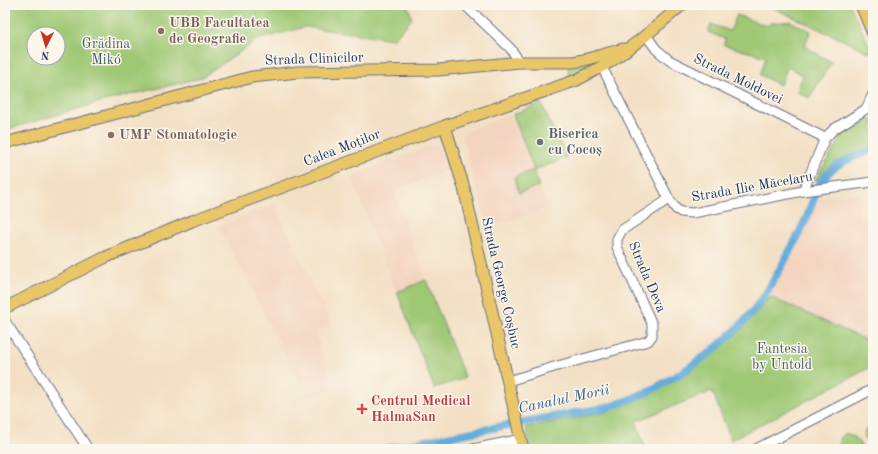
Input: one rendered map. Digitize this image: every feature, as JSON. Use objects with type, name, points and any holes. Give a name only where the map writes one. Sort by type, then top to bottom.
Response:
[{"type":"main road","name":"Calea Moților","points":[[5,308],[99,260],[155,236],[445,126],[522,98],[572,82],[602,67],[646,35],[682,5]]},
{"type":"main road","points":[[861,5],[873,34]]},
{"type":"main road","name":"Strada Clinicilor","points":[[5,143],[267,74],[298,72],[438,70],[520,62],[573,62],[631,46]]},
{"type":"main road","name":"Strada George Coșbuc","points":[[445,126],[464,188],[522,444]]},
{"type":"street","points":[[465,5],[510,48],[520,62]]},
{"type":"street","name":"Strada Moldovei","points":[[646,35],[656,49],[670,60],[825,138]]},
{"type":"street","name":"Strada Ilie Măcelaru","points":[[602,67],[669,199],[676,209],[681,212],[693,213],[806,191],[873,182]]},
{"type":"street","points":[[806,191],[825,138],[834,129],[866,109],[873,94]]},
{"type":"street","name":"Strada Deva","points":[[508,381],[648,341],[652,336],[652,324],[616,242],[622,230],[669,199]]},
{"type":"street","points":[[5,321],[88,449]]},
{"type":"street","points":[[756,449],[873,389]]},
{"type":"street","points":[[473,449],[522,444]]},
{"type":"shaded area","points":[[513,114],[547,208],[487,228],[462,133]]},
{"type":"shaded area","points":[[438,143],[448,170],[394,191],[426,280],[465,378],[434,388],[351,176]]},
{"type":"shaded area","points":[[858,193],[860,221],[873,220],[873,343],[770,297],[821,197]]},
{"type":"shaded area","points":[[274,204],[332,325],[315,332],[334,390],[307,397],[219,226]]},
{"type":"green space","name":"Grădina Mikó","points":[[5,5],[408,5],[412,19],[393,39],[305,27],[257,40],[201,78],[104,101],[5,130]]},
{"type":"green space","points":[[773,5],[785,5],[791,8],[792,5],[850,5],[873,54],[771,7]]},
{"type":"green space","points":[[737,15],[767,26],[770,23],[790,21],[811,31],[804,46],[832,62],[809,98],[797,92],[803,75],[788,67],[780,85],[760,75],[766,57],[724,45],[725,39],[708,32],[711,24],[730,31]]},
{"type":"green space","points":[[607,58],[576,75],[569,77],[568,67]]},
{"type":"green space","points":[[541,103],[567,158],[534,170],[513,114]]},
{"type":"green space","points":[[873,119],[873,146],[837,163],[826,173],[822,180],[815,180],[840,140],[835,134],[857,123],[856,121]]},
{"type":"green space","points":[[534,170],[539,186],[519,193],[514,177]]},
{"type":"green space","points":[[426,280],[465,378],[434,388],[397,292]]},
{"type":"green space","name":"Fantesia by Untold","points":[[770,297],[873,343],[873,366],[731,440],[712,391],[636,421],[646,449],[531,449],[526,427],[603,413],[655,392],[680,377],[717,351],[736,335]]},
{"type":"green space","points":[[873,425],[873,446],[865,438],[865,430]]},
{"type":"green space","points":[[846,433],[854,437],[861,445],[861,449],[842,449],[838,444],[840,437]]},
{"type":"waterway","name":"Canalul Morii","points":[[385,449],[605,408],[629,400],[653,389],[677,375],[701,360],[723,342],[760,302],[791,249],[807,217],[818,188],[828,173],[843,162],[873,149]]},
{"type":"place","name":"UBB Facultatea de Geografie","points":[[161,31]]},
{"type":"place","name":"UMF Stomatologie","points":[[111,135]]},
{"type":"place","name":"Biserica cu Cocoș","points":[[540,142]]},
{"type":"place","name":"Centrul Medical HalmaSan","points":[[362,409]]}]
